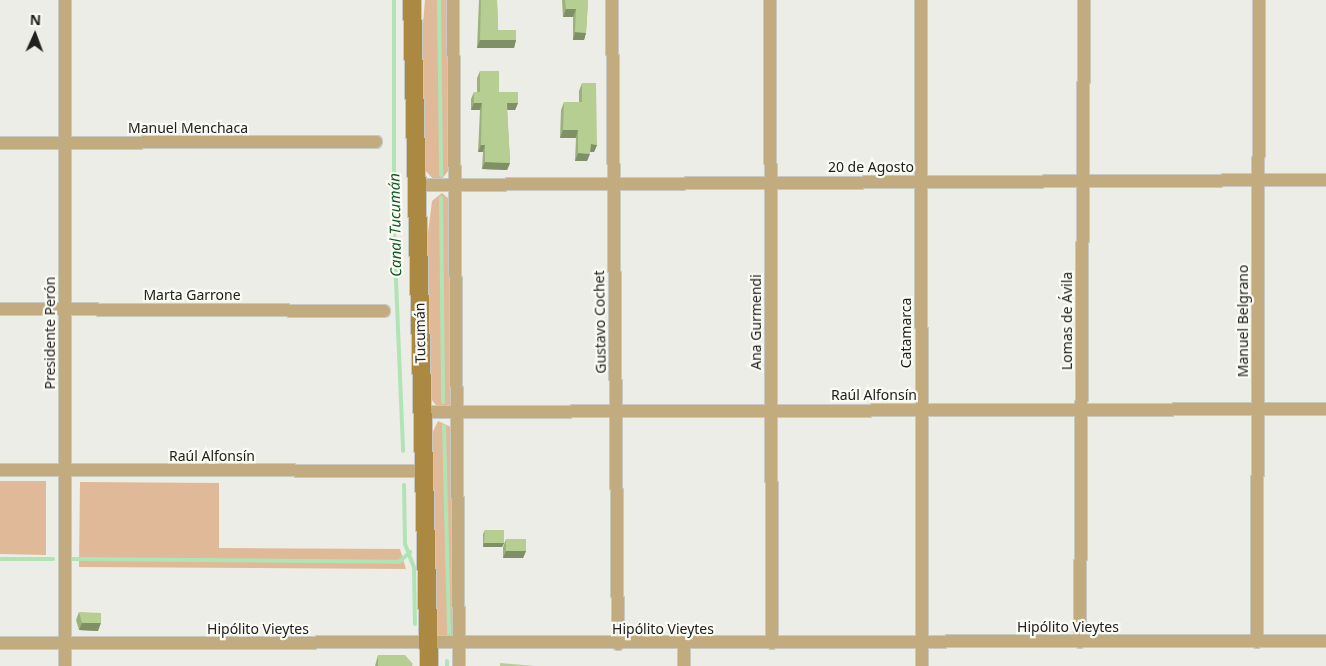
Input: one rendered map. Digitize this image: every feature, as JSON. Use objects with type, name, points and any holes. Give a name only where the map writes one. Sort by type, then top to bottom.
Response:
[{"type":"main road","name":"Tucumán","points":[[412,0],[429,666]]},
{"type":"street","name":"Presidente Perón","points":[[65,0],[65,666]]},
{"type":"street","points":[[454,0],[459,666]]},
{"type":"street","name":"Gustavo Cochet","points":[[612,0],[618,644]]},
{"type":"street","name":"Ana Gurmendi","points":[[770,0],[772,643]]},
{"type":"street","name":"Catamarca","points":[[921,0],[922,666]]},
{"type":"street","name":"Lomas de Ávila","points":[[1080,642],[1084,0]]},
{"type":"street","name":"Manuel Belgrano","points":[[1257,642],[1258,0]]},
{"type":"street","name":"Manuel Menchaca","points":[[0,143],[376,142]]},
{"type":"street","name":"20 de Agosto","points":[[417,184],[1326,180]]},
{"type":"street","name":"Marta Garrone","points":[[0,309],[384,311]]},
{"type":"street","name":"Raúl Alfonsín","points":[[422,412],[1326,409]]},
{"type":"street","name":"Raúl Alfonsín","points":[[0,470],[423,471]]},
{"type":"street","name":"Hipólito Vieytes","points":[[0,643],[684,644],[1326,641]]},
{"type":"street","points":[[684,644],[684,666]]},
{"type":"shaded area","points":[[425,0],[448,0],[449,170],[441,180],[434,180],[424,169],[421,47]]},
{"type":"shaded area","points":[[442,193],[449,199],[451,406],[439,409],[428,395],[425,256],[432,201]]},
{"type":"shaded area","points":[[438,421],[453,428],[454,638],[438,638],[429,440]]},
{"type":"shaded area","points":[[0,481],[46,481],[46,555],[0,554]]},
{"type":"shaded area","points":[[80,482],[219,483],[219,548],[400,549],[406,569],[79,567]]},
{"type":"building","points":[[481,0],[497,0],[498,30],[516,30],[516,40],[480,40]]},
{"type":"building","points":[[565,0],[588,0],[586,33],[575,32],[576,9],[566,9]]},
{"type":"building","points":[[480,71],[499,71],[499,92],[518,92],[518,103],[507,103],[510,163],[485,162],[485,145],[481,145],[482,103],[474,103],[474,92],[480,92]]},
{"type":"building","points":[[582,83],[596,83],[597,145],[591,144],[590,154],[578,153],[578,130],[563,130],[564,102],[582,102]]},
{"type":"building","points":[[485,530],[504,530],[504,543],[484,543]]},
{"type":"building","points":[[506,539],[526,539],[526,551],[506,551]]},
{"type":"building","points":[[79,612],[101,613],[101,623],[82,623]]},
{"type":"building","points":[[378,655],[405,655],[413,664],[412,666],[378,666]]},
{"type":"building","points":[[500,663],[535,666],[500,666]]},
{"type":"waterway","name":"Canal Tucumán","points":[[394,0],[394,233],[403,451]]},
{"type":"waterway","name":"Canal Tucumán","points":[[439,0],[441,175]]},
{"type":"waterway","name":"Canal Tucumán","points":[[441,198],[443,402]]},
{"type":"waterway","name":"Canal Tucumán","points":[[444,426],[449,636]]},
{"type":"waterway","name":"Canal Tucumán","points":[[404,485],[405,544],[414,568],[415,624]]},
{"type":"waterway","points":[[73,559],[399,562],[410,552]]},
{"type":"waterway","points":[[0,559],[53,559]]},
{"type":"waterway","name":"Canal Tucumán","points":[[447,661],[447,666]]}]
